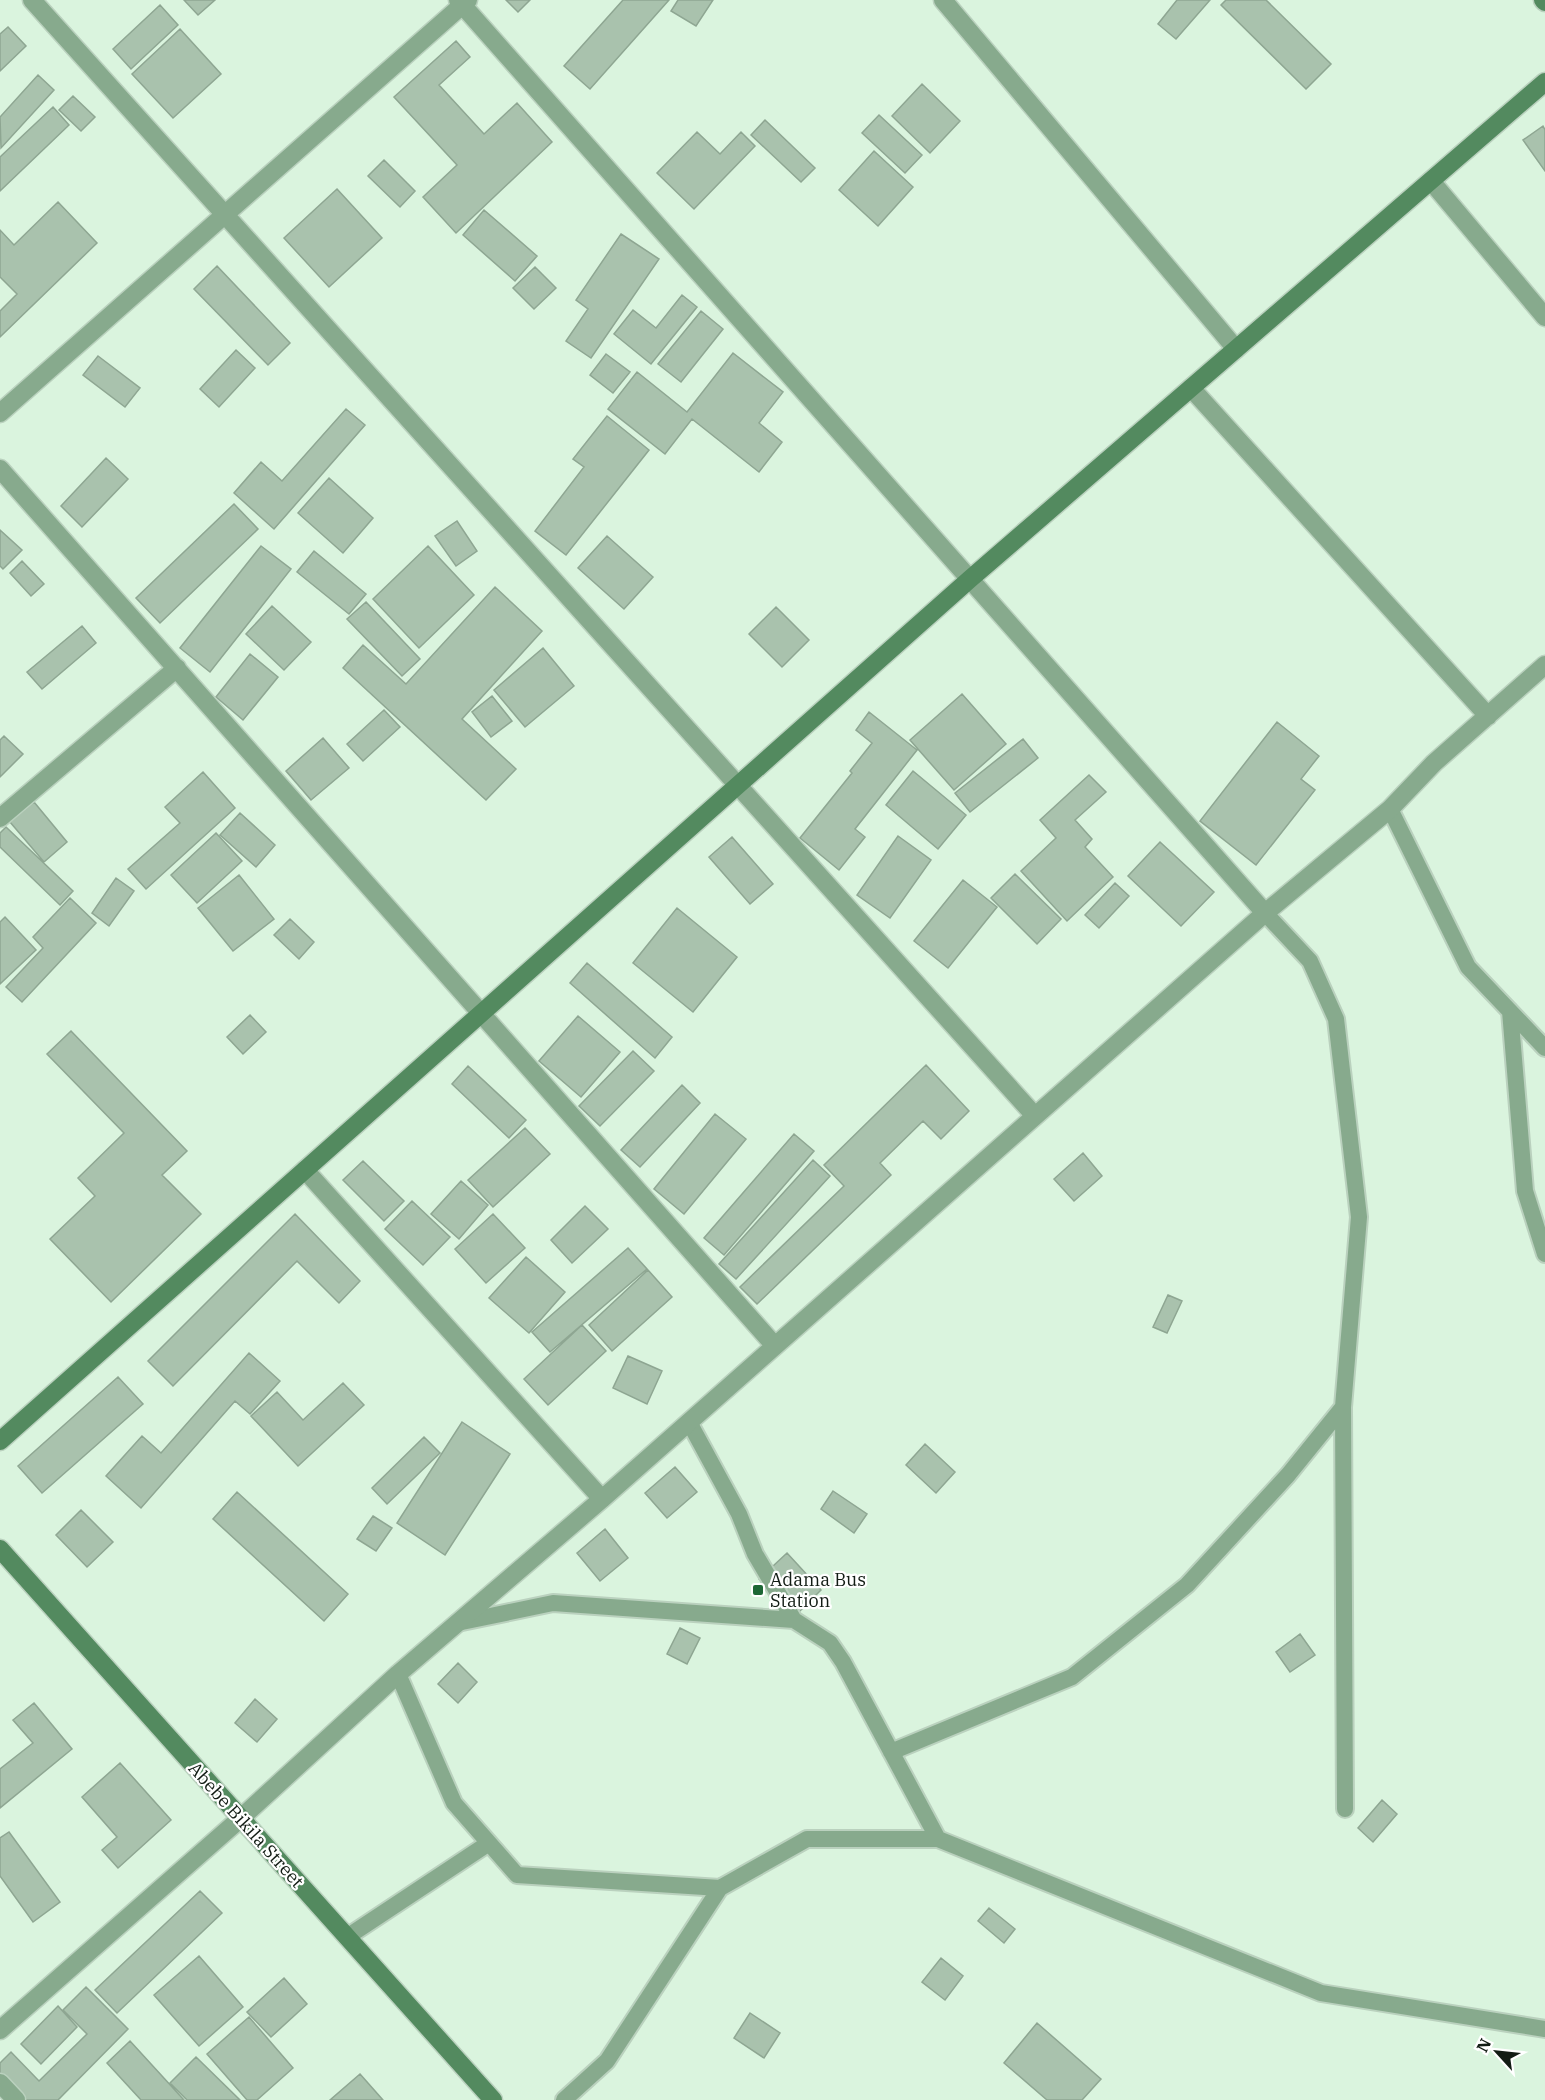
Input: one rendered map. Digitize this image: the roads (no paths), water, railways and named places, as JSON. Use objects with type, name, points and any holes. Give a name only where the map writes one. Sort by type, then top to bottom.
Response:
[{"type":"street","points":[[32,0],[1035,1116]]},
{"type":"street","points":[[0,413],[463,2],[1264,913]]},
{"type":"street","points":[[948,2],[1236,349]]},
{"type":"street","points":[[0,1441],[970,579],[1545,82]]},
{"type":"street","points":[[1431,181],[1545,317]]},
{"type":"street","points":[[1191,388],[1488,716]]},
{"type":"street","points":[[0,469],[775,1346]]},
{"type":"street","points":[[0,2030],[241,1818],[398,1674],[690,1422],[1264,913],[1390,809],[1434,763],[1545,665]]},
{"type":"street","points":[[0,818],[177,668]]},
{"type":"street","points":[[305,1170],[602,1499]]},
{"type":"street","name":"Abebe Bikila Street","points":[[0,1549],[493,2100]]},
{"type":"street","points":[[0,2083],[16,2100]]},
{"type":"lane","points":[[1390,809],[1468,967],[1545,1048]]},
{"type":"lane","points":[[1264,913],[1310,961],[1336,1018],[1359,1217],[1343,1407],[1345,1809]]},
{"type":"lane","points":[[1510,1011],[1525,1191],[1545,1254]]},
{"type":"lane","points":[[891,1752],[1072,1677],[1187,1585],[1288,1475],[1343,1407]]},
{"type":"lane","points":[[690,1422],[739,1514],[755,1554],[794,1620],[830,1643],[843,1662],[938,1839]]},
{"type":"lane","points":[[457,1623],[553,1603],[794,1620]]},
{"type":"lane","points":[[398,1674],[454,1803],[517,1875],[720,1888]]},
{"type":"lane","points":[[564,2100],[608,2061],[720,1888],[807,1839],[938,1839],[1321,1993],[1545,2029]]},
{"type":"lane","points":[[347,1937],[489,1843]]},
{"type":"place","name":"Adama Bus Station","points":[[758,1590]]}]
